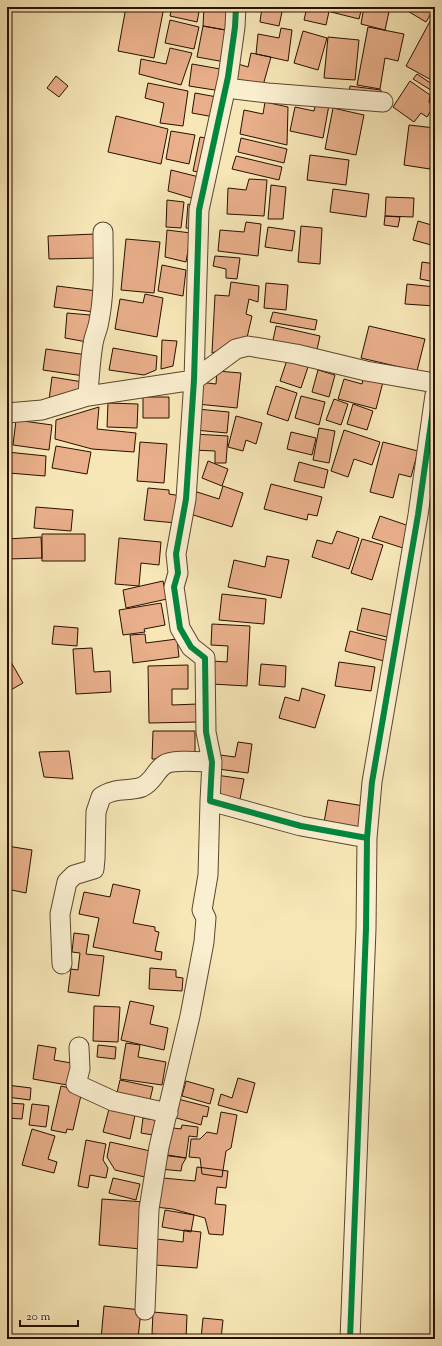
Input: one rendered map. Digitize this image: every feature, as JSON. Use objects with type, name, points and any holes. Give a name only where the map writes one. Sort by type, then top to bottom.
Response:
[{"type":"street","points":[[145,1310],[149,1209],[159,1148],[190,1016],[204,942],[206,918],[202,910],[208,874],[212,762],[206,732],[205,658],[191,647],[180,628],[174,587],[178,573],[176,554],[186,499],[194,380],[200,210],[226,88],[235,27],[236,7]]},
{"type":"street","points":[[226,88],[268,94],[383,102]]},
{"type":"street","points":[[88,396],[93,344],[99,321],[102,297],[103,232]]},
{"type":"street","points":[[7,413],[42,410],[88,396],[194,380],[236,349],[248,346],[296,354],[366,371],[435,383]]},
{"type":"street","points":[[350,1339],[366,929],[367,838],[372,782],[418,515],[435,395]]},
{"type":"street","points":[[62,964],[60,914],[67,882],[74,875],[94,869],[96,812],[100,797],[108,792],[142,787],[152,780],[164,765],[177,762],[212,762]]},
{"type":"street","points":[[210,801],[301,826],[367,838]]},
{"type":"street","points":[[79,1047],[80,1069],[76,1084],[113,1101],[168,1113]]},
{"type":"building","points":[[126,7],[164,7],[154,58],[118,51]]},
{"type":"building","points":[[172,7],[200,7],[197,22],[170,16]]},
{"type":"building","points":[[204,7],[222,7],[232,9],[231,31],[203,26]]},
{"type":"building","points":[[262,7],[283,7],[279,26],[260,22]]},
{"type":"building","points":[[307,7],[330,7],[326,25],[304,20]]},
{"type":"building","points":[[332,7],[362,7],[359,19],[331,12]]},
{"type":"building","points":[[364,7],[390,7],[385,30],[361,24]]},
{"type":"building","points":[[408,7],[435,7],[426,22],[406,10]]},
{"type":"building","points":[[435,12],[435,82],[406,66]]},
{"type":"building","points":[[170,20],[199,27],[194,49],[165,43]]},
{"type":"building","points":[[203,26],[231,31],[225,62],[197,57]]},
{"type":"building","points":[[368,27],[404,34],[398,61],[385,58],[380,89],[357,85]]},
{"type":"building","points":[[281,28],[292,30],[288,61],[256,54],[258,34],[279,38]]},
{"type":"building","points":[[303,31],[327,38],[318,70],[294,63]]},
{"type":"building","points":[[328,37],[359,40],[355,80],[324,78]]},
{"type":"building","points":[[170,48],[192,53],[181,85],[139,74],[141,59],[166,64]]},
{"type":"building","points":[[251,53],[271,57],[262,89],[233,82],[238,64],[248,67]]},
{"type":"building","points":[[192,64],[226,70],[221,91],[189,86]]},
{"type":"building","points":[[417,74],[435,86],[434,92],[413,79]]},
{"type":"building","points":[[56,76],[68,86],[59,97],[47,88]]},
{"type":"building","points":[[410,81],[430,95],[429,102],[433,107],[427,117],[421,113],[414,122],[393,107]]},
{"type":"building","points":[[148,83],[188,91],[183,126],[160,123],[164,103],[145,98]]},
{"type":"building","points":[[350,86],[381,90],[381,100],[348,98]]},
{"type":"building","points":[[195,93],[217,97],[214,117],[192,113]]},
{"type":"building","points":[[265,102],[288,107],[287,145],[240,134],[244,110],[263,114]]},
{"type":"building","points":[[316,102],[329,105],[323,138],[290,131],[295,107],[314,111]]},
{"type":"building","points":[[333,108],[364,115],[356,155],[325,149]]},
{"type":"building","points":[[116,116],[168,129],[161,164],[108,152]]},
{"type":"building","points":[[409,125],[435,128],[435,155],[432,155],[430,169],[404,165]]},
{"type":"building","points":[[171,131],[195,135],[189,164],[166,159]]},
{"type":"building","points":[[200,137],[211,139],[203,173],[193,171]]},
{"type":"building","points":[[241,138],[287,149],[284,163],[238,152]]},
{"type":"building","points":[[310,155],[349,160],[346,185],[307,180]]},
{"type":"building","points":[[236,156],[282,167],[279,180],[232,169]]},
{"type":"building","points":[[171,170],[203,178],[198,200],[168,191]]},
{"type":"building","points":[[249,179],[267,180],[264,216],[227,214],[228,188],[246,190]]},
{"type":"building","points":[[271,185],[286,187],[283,219],[268,219]]},
{"type":"building","points":[[333,189],[369,194],[366,217],[330,212]]},
{"type":"building","points":[[386,197],[414,198],[413,217],[385,216]]},
{"type":"building","points":[[167,200],[184,202],[181,228],[166,227]]},
{"type":"building","points":[[188,204],[196,206],[193,229],[186,228]]},
{"type":"building","points":[[385,216],[400,217],[398,227],[384,225]]},
{"type":"building","points":[[418,221],[435,226],[435,246],[413,240]]},
{"type":"building","points":[[246,222],[261,224],[258,256],[218,251],[220,230],[244,232]]},
{"type":"building","points":[[301,226],[322,228],[320,264],[298,262]]},
{"type":"building","points":[[268,227],[295,231],[292,251],[265,247]]},
{"type":"building","points":[[167,230],[191,233],[186,262],[165,257]]},
{"type":"building","points":[[95,234],[96,258],[49,259],[48,236]]},
{"type":"building","points":[[126,239],[160,242],[154,293],[121,290]]},
{"type":"building","points":[[215,256],[240,258],[237,279],[226,278],[226,269],[213,266]]},
{"type":"building","points":[[422,262],[435,264],[435,282],[420,279]]},
{"type":"building","points":[[162,265],[186,270],[183,296],[158,291]]},
{"type":"building","points":[[231,282],[259,286],[258,302],[249,299],[246,314],[252,316],[246,342],[212,353],[215,295],[229,296]]},
{"type":"building","points":[[266,283],[288,285],[286,310],[264,308]]},
{"type":"building","points":[[407,284],[435,287],[435,306],[405,304]]},
{"type":"building","points":[[57,286],[97,291],[95,312],[54,307]]},
{"type":"building","points":[[145,294],[163,298],[157,337],[115,329],[120,299],[143,303]]},
{"type":"building","points":[[273,312],[317,320],[315,330],[270,322]]},
{"type":"building","points":[[67,313],[90,315],[87,342],[65,338]]},
{"type":"building","points":[[276,326],[320,336],[316,354],[272,345]]},
{"type":"building","points":[[369,326],[425,339],[417,371],[361,358]]},
{"type":"building","points":[[162,340],[177,341],[173,366],[161,369]]},
{"type":"building","points":[[113,348],[157,356],[156,370],[144,375],[109,370]]},
{"type":"building","points":[[46,349],[87,355],[84,376],[43,370]]},
{"type":"building","points":[[287,360],[308,367],[301,388],[280,381]]},
{"type":"building","points":[[318,370],[335,375],[329,397],[312,392]]},
{"type":"building","points":[[217,371],[241,373],[237,408],[197,404],[199,382],[216,384]]},
{"type":"building","points":[[365,372],[384,378],[376,409],[338,399],[344,379],[362,384]]},
{"type":"building","points":[[52,377],[83,382],[82,392],[49,400]]},
{"type":"building","points":[[276,386],[297,393],[288,421],[267,414]]},
{"type":"building","points":[[301,396],[325,402],[319,425],[295,418]]},
{"type":"building","points":[[143,397],[169,397],[169,418],[143,418]]},
{"type":"building","points":[[334,399],[348,404],[341,425],[326,420]]},
{"type":"building","points":[[108,403],[138,404],[137,428],[107,427]]},
{"type":"building","points":[[353,404],[373,411],[367,430],[347,424]]},
{"type":"building","points":[[99,407],[97,429],[136,433],[134,452],[92,449],[55,439],[56,420]]},
{"type":"building","points":[[197,409],[229,412],[227,433],[195,430]]},
{"type":"building","points":[[236,416],[262,423],[256,444],[246,440],[243,451],[228,447]]},
{"type":"building","points":[[16,420],[52,425],[49,450],[13,445]]},
{"type":"building","points":[[319,428],[335,431],[329,463],[313,460]]},
{"type":"building","points":[[344,430],[380,442],[372,465],[354,459],[348,477],[331,471]]},
{"type":"building","points":[[291,432],[316,438],[312,455],[287,449]]},
{"type":"building","points":[[194,434],[228,436],[226,463],[215,463],[215,451],[193,450]]},
{"type":"building","points":[[140,442],[167,444],[164,483],[137,481]]},
{"type":"building","points":[[383,442],[418,451],[411,477],[399,474],[393,498],[370,492]]},
{"type":"building","points":[[56,446],[91,452],[87,474],[52,468]]},
{"type":"building","points":[[7,452],[46,456],[45,476],[9,473],[7,483]]},
{"type":"building","points":[[208,461],[228,469],[222,486],[202,478]]},
{"type":"building","points":[[299,462],[328,470],[324,488],[294,481]]},
{"type":"building","points":[[271,484],[322,497],[317,516],[308,514],[307,520],[264,509]]},
{"type":"building","points":[[223,486],[243,493],[232,527],[187,513],[194,491],[219,499]]},
{"type":"building","points":[[148,488],[169,490],[169,494],[181,496],[176,523],[144,520]]},
{"type":"building","points":[[36,507],[73,510],[71,531],[34,528]]},
{"type":"building","points":[[380,516],[412,527],[406,549],[372,538]]},
{"type":"building","points":[[337,531],[359,538],[349,569],[312,557],[317,540],[332,544]]},
{"type":"building","points":[[42,534],[85,534],[85,561],[42,561]]},
{"type":"building","points":[[41,537],[42,558],[7,559],[7,539]]},
{"type":"building","points":[[119,538],[161,542],[159,565],[141,563],[139,586],[115,584]]},
{"type":"building","points":[[362,539],[383,545],[372,580],[351,573]]},
{"type":"building","points":[[267,556],[289,560],[281,598],[228,587],[234,560],[265,567]]},
{"type":"building","points":[[163,581],[167,599],[126,608],[123,590]]},
{"type":"building","points":[[222,594],[266,599],[264,624],[219,620]]},
{"type":"building","points":[[161,603],[165,625],[144,629],[145,632],[123,635],[119,610]]},
{"type":"building","points":[[362,608],[392,615],[387,637],[357,630]]},
{"type":"building","points":[[212,624],[250,626],[247,686],[211,684],[212,661],[227,662],[228,646],[211,645]]},
{"type":"building","points":[[54,626],[78,628],[77,646],[52,644]]},
{"type":"building","points":[[350,631],[389,641],[384,661],[345,651]]},
{"type":"building","points":[[145,634],[146,643],[177,639],[179,657],[133,663],[130,635]]},
{"type":"building","points":[[92,648],[94,672],[110,671],[111,692],[76,694],[73,649]]},
{"type":"building","points":[[7,655],[23,683],[7,692]]},
{"type":"building","points":[[339,662],[375,667],[371,691],[335,686]]},
{"type":"building","points":[[261,664],[286,666],[285,687],[259,685]]},
{"type":"building","points":[[188,665],[188,689],[172,689],[172,705],[198,704],[198,722],[149,723],[148,666]]},
{"type":"building","points":[[302,688],[325,695],[315,728],[279,718],[285,697],[299,701]]},
{"type":"building","points":[[153,731],[195,731],[195,759],[152,759]]},
{"type":"building","points":[[238,742],[252,744],[248,773],[218,769],[220,755],[235,757]]},
{"type":"building","points":[[69,751],[73,779],[44,777],[39,752]]},
{"type":"building","points":[[216,775],[244,779],[239,804],[212,799]]},
{"type":"building","points":[[328,800],[364,806],[360,827],[323,828]]},
{"type":"building","points":[[7,846],[32,850],[26,893],[7,889]]},
{"type":"building","points":[[113,884],[140,890],[133,923],[155,927],[155,931],[159,932],[155,951],[162,952],[161,960],[93,947],[99,918],[79,914],[84,892],[110,897]]},
{"type":"building","points":[[74,933],[89,935],[86,954],[104,956],[99,996],[68,992],[71,969],[78,970],[80,953],[72,952]]},
{"type":"building","points":[[150,968],[176,970],[176,977],[183,978],[182,991],[149,989]]},
{"type":"building","points":[[130,1001],[154,1006],[150,1024],[168,1028],[164,1050],[121,1040]]},
{"type":"building","points":[[94,1006],[120,1007],[118,1042],[93,1041]]},
{"type":"building","points":[[126,1043],[140,1045],[138,1057],[166,1062],[162,1085],[120,1079]]},
{"type":"building","points":[[38,1045],[56,1048],[54,1060],[77,1064],[73,1086],[33,1079]]},
{"type":"building","points":[[98,1045],[116,1047],[115,1059],[97,1057]]},
{"type":"building","points":[[238,1078],[255,1083],[247,1113],[218,1105],[221,1094],[232,1098]]},
{"type":"building","points":[[120,1080],[153,1087],[149,1104],[116,1097]]},
{"type":"building","points":[[186,1081],[214,1089],[210,1104],[182,1096]]},
{"type":"building","points":[[7,1085],[31,1088],[30,1100],[7,1097]]},
{"type":"building","points":[[61,1086],[82,1091],[73,1130],[67,1129],[66,1133],[51,1130]]},
{"type":"building","points":[[178,1099],[209,1107],[207,1117],[203,1116],[201,1125],[173,1117]]},
{"type":"building","points":[[7,1103],[24,1104],[22,1119],[7,1118]]},
{"type":"building","points":[[32,1104],[49,1106],[46,1127],[29,1125]]},
{"type":"building","points":[[109,1109],[135,1115],[130,1139],[103,1132]]},
{"type":"building","points":[[221,1112],[237,1115],[231,1148],[226,1151],[222,1177],[202,1174],[200,1158],[189,1157],[191,1139],[200,1139],[207,1132],[217,1134]]},
{"type":"building","points":[[143,1118],[161,1121],[159,1136],[141,1133]]},
{"type":"building","points":[[182,1125],[198,1127],[197,1137],[189,1136],[186,1158],[162,1154],[166,1127],[181,1129]]},
{"type":"building","points":[[32,1129],[55,1136],[48,1159],[57,1162],[54,1173],[22,1165]]},
{"type":"building","points":[[86,1140],[106,1144],[103,1160],[108,1168],[106,1178],[90,1175],[88,1188],[78,1186]]},
{"type":"building","points":[[110,1142],[155,1152],[149,1178],[115,1170],[107,1157]]},
{"type":"building","points":[[161,1155],[186,1158],[182,1165],[181,1171],[160,1169]]},
{"type":"building","points":[[197,1167],[228,1171],[226,1188],[217,1187],[215,1204],[226,1205],[223,1235],[209,1234],[205,1218],[173,1209],[155,1207],[163,1178],[195,1181]]},
{"type":"building","points":[[113,1178],[140,1184],[136,1200],[109,1193]]},
{"type":"building","points":[[102,1199],[145,1202],[141,1249],[99,1245]]},
{"type":"building","points":[[165,1210],[194,1215],[191,1232],[162,1227]]},
{"type":"building","points":[[184,1230],[201,1232],[197,1268],[155,1265],[157,1239],[183,1242]]},
{"type":"building","points":[[104,1306],[141,1310],[138,1339],[101,1339]]},
{"type":"building","points":[[153,1312],[187,1315],[186,1339],[172,1339],[172,1336],[152,1334]]},
{"type":"building","points":[[203,1318],[223,1320],[221,1339],[201,1339]]},
{"type":"cycle path","points":[[236,7],[235,27],[228,77],[199,210],[194,380],[186,499],[176,554],[178,573],[174,587],[180,628],[191,647],[205,658],[206,732],[212,762],[210,801],[301,826],[367,838]]},
{"type":"cycle path","points":[[350,1339],[366,929],[367,838],[372,782],[418,515],[435,395]]}]
